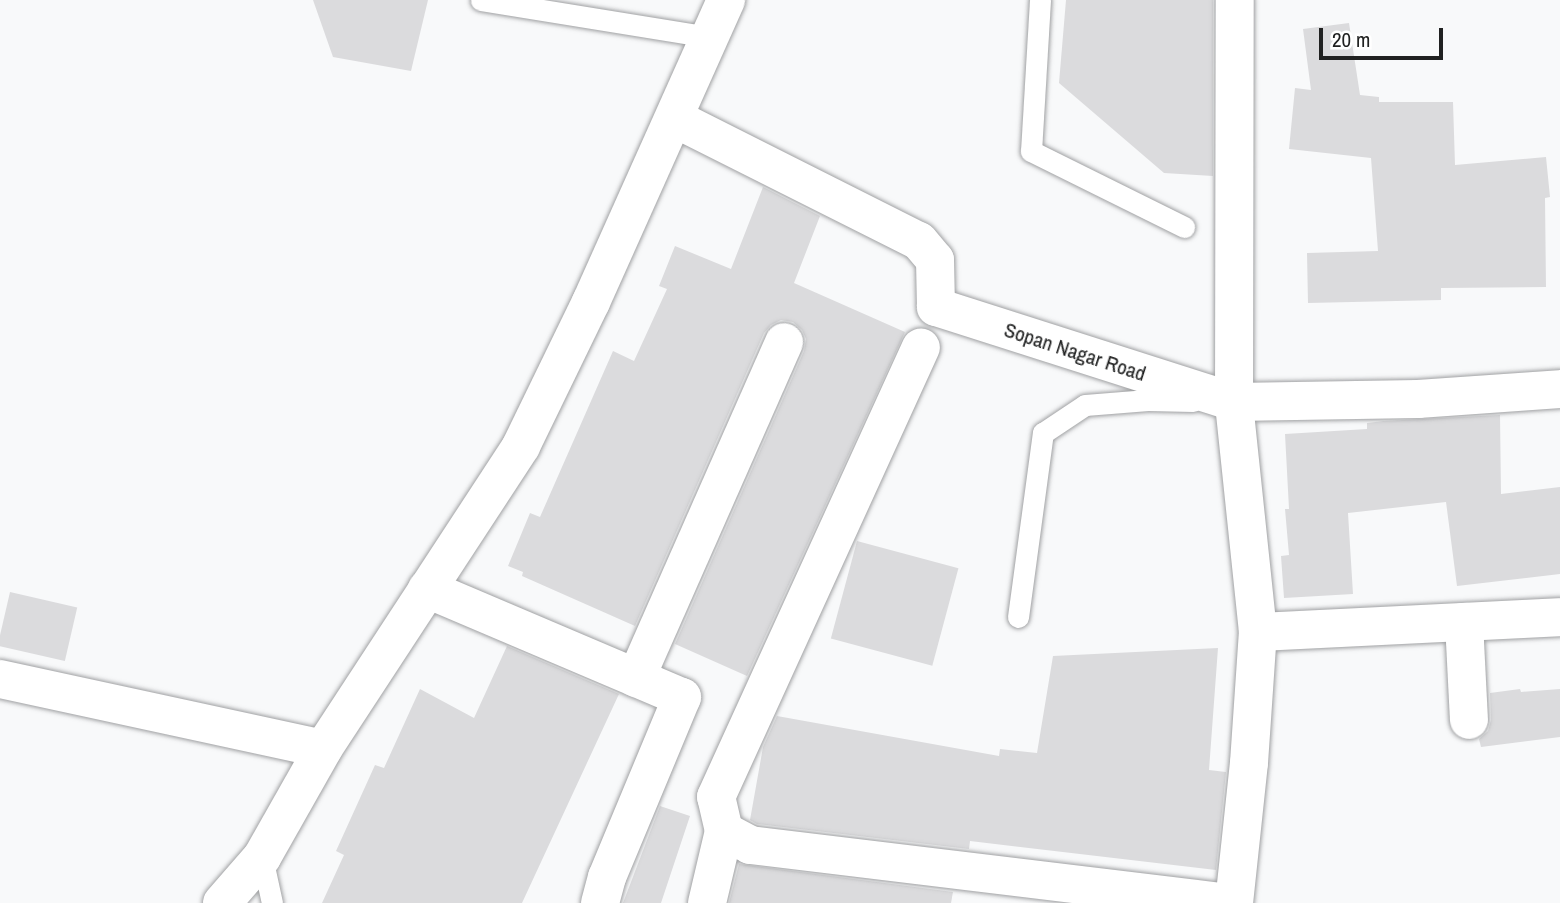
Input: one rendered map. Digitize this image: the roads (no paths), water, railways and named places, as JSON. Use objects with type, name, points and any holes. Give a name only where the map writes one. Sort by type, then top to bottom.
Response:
[{"type":"street","points":[[222,903],[262,857],[323,749],[521,446],[592,302],[726,0]]},
{"type":"street","points":[[724,831],[750,845],[1000,890],[1232,903],[1249,763],[1258,632],[1234,402],[1235,0]]},
{"type":"street","name":"Sopan Nagar Road","points":[[674,118],[919,241],[935,260],[936,307],[1234,402],[1418,399],[1560,389]]},
{"type":"street","points":[[636,678],[784,342]]},
{"type":"street","points":[[707,903],[724,831],[716,797],[921,347]]},
{"type":"street","points":[[427,589],[682,697],[607,877],[600,903]]},
{"type":"street","points":[[1258,632],[1560,617]]},
{"type":"street","points":[[1464,622],[1469,720]]},
{"type":"street","points":[[0,679],[323,749]]},
{"type":"lane","points":[[481,0],[709,37]]},
{"type":"lane","points":[[1040,0],[1031,151],[1184,227]]},
{"type":"lane","points":[[1018,617],[1043,433],[1085,405],[1148,400],[1234,402]]},
{"type":"lane","points":[[262,857],[272,903]]}]
